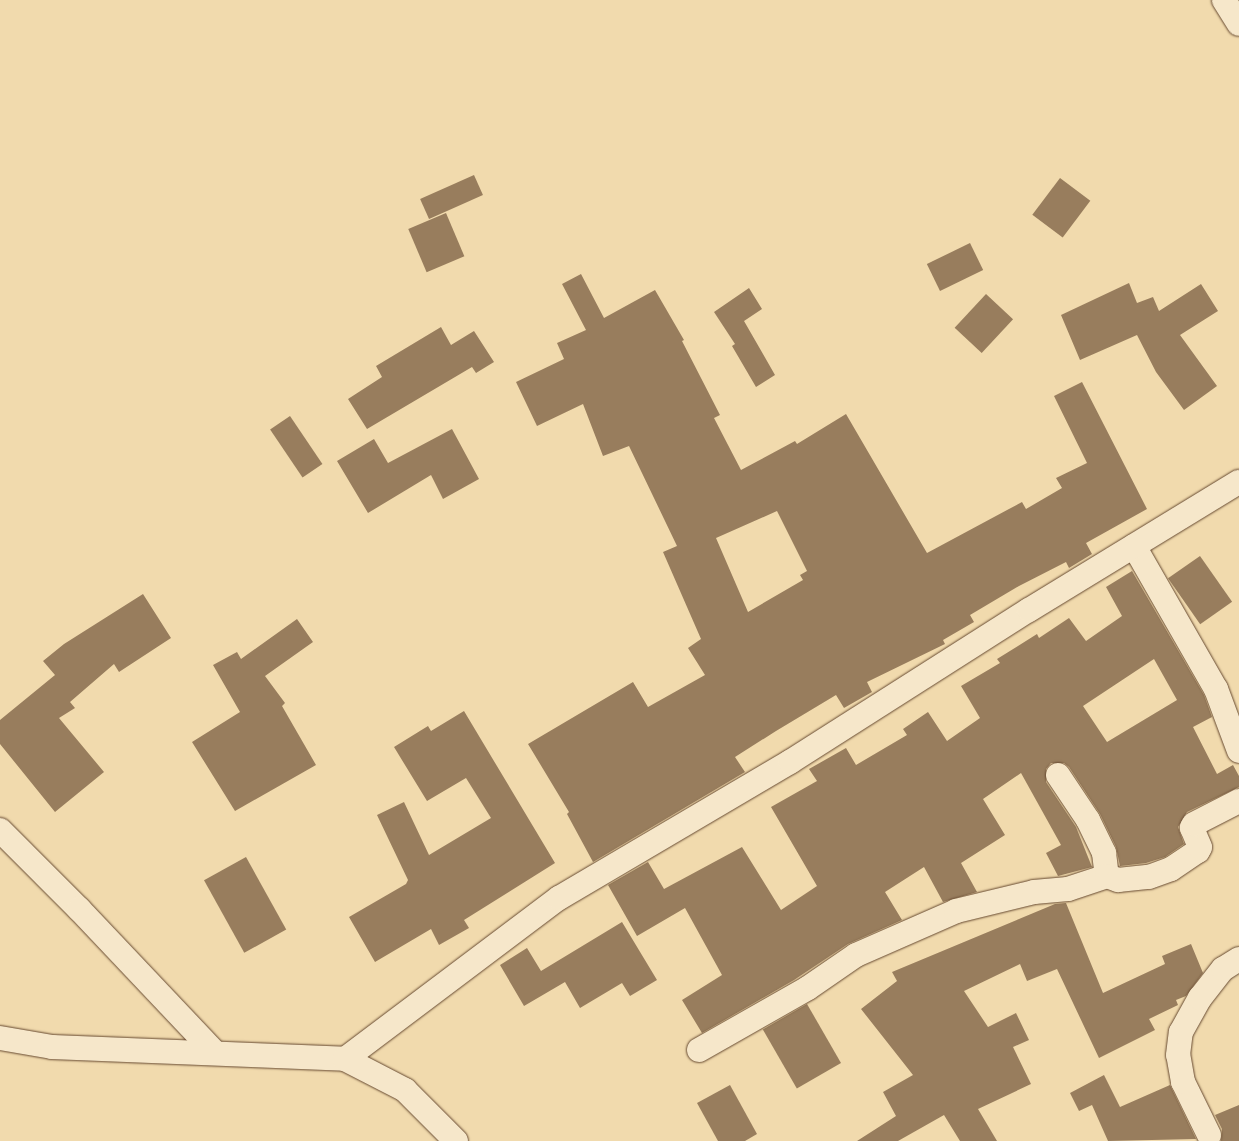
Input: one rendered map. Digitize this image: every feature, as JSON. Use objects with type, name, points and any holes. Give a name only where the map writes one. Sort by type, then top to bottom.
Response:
[{"type":"street","points":[[1224,0],[1239,24]]},
{"type":"street","points":[[345,1059],[559,898],[790,762],[1239,482]]},
{"type":"street","points":[[1134,546],[1216,689],[1239,751]]},
{"type":"street","points":[[1058,775],[1088,820],[1104,853],[1107,876]]},
{"type":"street","points":[[699,1050],[808,988],[856,956],[956,911],[1034,892],[1068,889],[1107,876],[1118,880],[1149,877],[1171,869],[1198,851],[1200,847],[1192,828],[1194,824],[1239,801]]},
{"type":"street","points":[[0,830],[79,908],[214,1052]]},
{"type":"street","points":[[1209,1135],[1183,1082],[1178,1056],[1181,1032],[1200,998],[1223,969],[1239,959]]},
{"type":"street","points":[[0,1038],[52,1047],[214,1052],[345,1059],[405,1090],[456,1141]]},
{"type":"building","points":[[474,175],[483,195],[429,219],[420,199]]},
{"type":"building","points":[[1060,178],[1090,201],[1063,238],[1032,215]]},
{"type":"building","points":[[446,213],[464,256],[427,272],[408,229]]},
{"type":"building","points":[[970,243],[983,270],[940,291],[927,264]]},
{"type":"building","points":[[581,274],[604,318],[655,290],[684,340],[682,341],[720,415],[714,418],[741,470],[795,441],[797,444],[846,414],[927,553],[1022,502],[1026,509],[1062,488],[1056,478],[1087,463],[1054,396],[1082,382],[1147,509],[1086,543],[1092,554],[1069,568],[1066,562],[1019,586],[970,615],[974,622],[943,640],[945,644],[867,682],[872,692],[844,708],[836,695],[735,757],[745,772],[593,862],[567,814],[569,812],[528,744],[633,682],[648,707],[705,675],[688,648],[701,639],[663,552],[677,546],[629,446],[603,456],[583,404],[537,426],[516,382],[564,359],[557,343],[586,330],[562,284]],"holes":[[[777,511],[807,571],[800,575],[803,580],[748,612],[716,538]]]},
{"type":"building","points":[[1129,283],[1137,303],[1153,297],[1159,311],[1201,284],[1218,311],[1180,335],[1217,386],[1184,410],[1156,372],[1137,335],[1080,360],[1061,315]]},
{"type":"building","points":[[749,288],[762,309],[744,321],[775,375],[756,387],[732,346],[735,344],[714,312]]},
{"type":"building","points":[[986,294],[1013,319],[982,353],[955,328]]},
{"type":"building","points":[[441,327],[451,345],[474,331],[494,362],[476,373],[472,367],[367,429],[348,399],[382,377],[376,366]]},
{"type":"building","points":[[290,416],[322,464],[303,478],[270,429]]},
{"type":"building","points":[[452,429],[479,479],[443,499],[431,475],[368,513],[337,461],[374,439],[388,463]]},
{"type":"building","points":[[1200,556],[1232,602],[1200,624],[1168,578]]},
{"type":"building","points":[[1132,571],[1204,695],[1212,717],[1193,727],[1217,774],[1233,765],[1239,776],[1239,787],[1187,812],[1178,827],[1184,844],[1165,857],[1146,863],[1120,866],[1116,847],[1100,814],[1069,767],[1064,763],[1051,763],[1046,769],[1046,782],[1076,827],[1092,867],[1058,876],[1046,853],[1061,845],[1021,773],[983,799],[1005,835],[961,863],[977,892],[943,902],[924,867],[885,892],[902,920],[848,944],[794,980],[702,1033],[682,1000],[722,975],[685,908],[637,936],[608,885],[648,862],[664,889],[742,847],[781,910],[817,886],[771,807],[817,781],[809,769],[846,748],[856,765],[907,735],[903,729],[928,712],[947,741],[980,718],[961,686],[1000,663],[997,659],[1037,634],[1039,638],[1069,618],[1086,641],[1122,616],[1106,587]],"holes":[[[1154,659],[1177,700],[1107,742],[1083,706]]]},
{"type":"building","points":[[143,594],[171,638],[119,672],[114,664],[70,702],[75,708],[59,718],[104,772],[55,812],[0,744],[0,720],[55,675],[43,661],[64,644]]},
{"type":"building","points":[[297,619],[313,642],[265,676],[285,703],[282,706],[316,765],[235,811],[192,742],[240,712],[213,665],[237,652],[241,659]]},
{"type":"building","points":[[464,711],[555,863],[464,920],[469,928],[439,945],[431,929],[375,962],[349,917],[406,884],[408,880],[377,815],[404,802],[429,855],[491,818],[466,778],[427,801],[394,747],[428,726],[431,731]]},
{"type":"building","points":[[246,857],[286,930],[244,953],[204,880]]},
{"type":"building","points":[[1066,903],[1103,993],[1165,964],[1162,956],[1191,944],[1203,973],[1186,996],[1176,1000],[1178,1005],[1149,1019],[1155,1030],[1099,1058],[1057,969],[1027,981],[1020,964],[964,991],[988,1027],[1016,1013],[1029,1040],[1013,1047],[1031,1084],[978,1109],[997,1141],[960,1141],[944,1115],[898,1141],[857,1141],[896,1116],[883,1092],[913,1075],[861,1009],[897,981],[892,972],[1055,904]]},
{"type":"building","points":[[622,922],[657,980],[630,996],[622,983],[580,1008],[565,982],[524,1006],[500,965],[527,948],[541,971]]},
{"type":"building","points":[[807,1004],[841,1063],[797,1088],[763,1030]]},
{"type":"building","points":[[1104,1075],[1120,1107],[1170,1085],[1196,1139],[1108,1141],[1092,1105],[1079,1111],[1070,1093]]},
{"type":"building","points":[[730,1085],[757,1134],[745,1141],[718,1141],[697,1103]]},
{"type":"building","points":[[1239,1105],[1239,1141],[1221,1141],[1222,1129],[1215,1115]]}]
